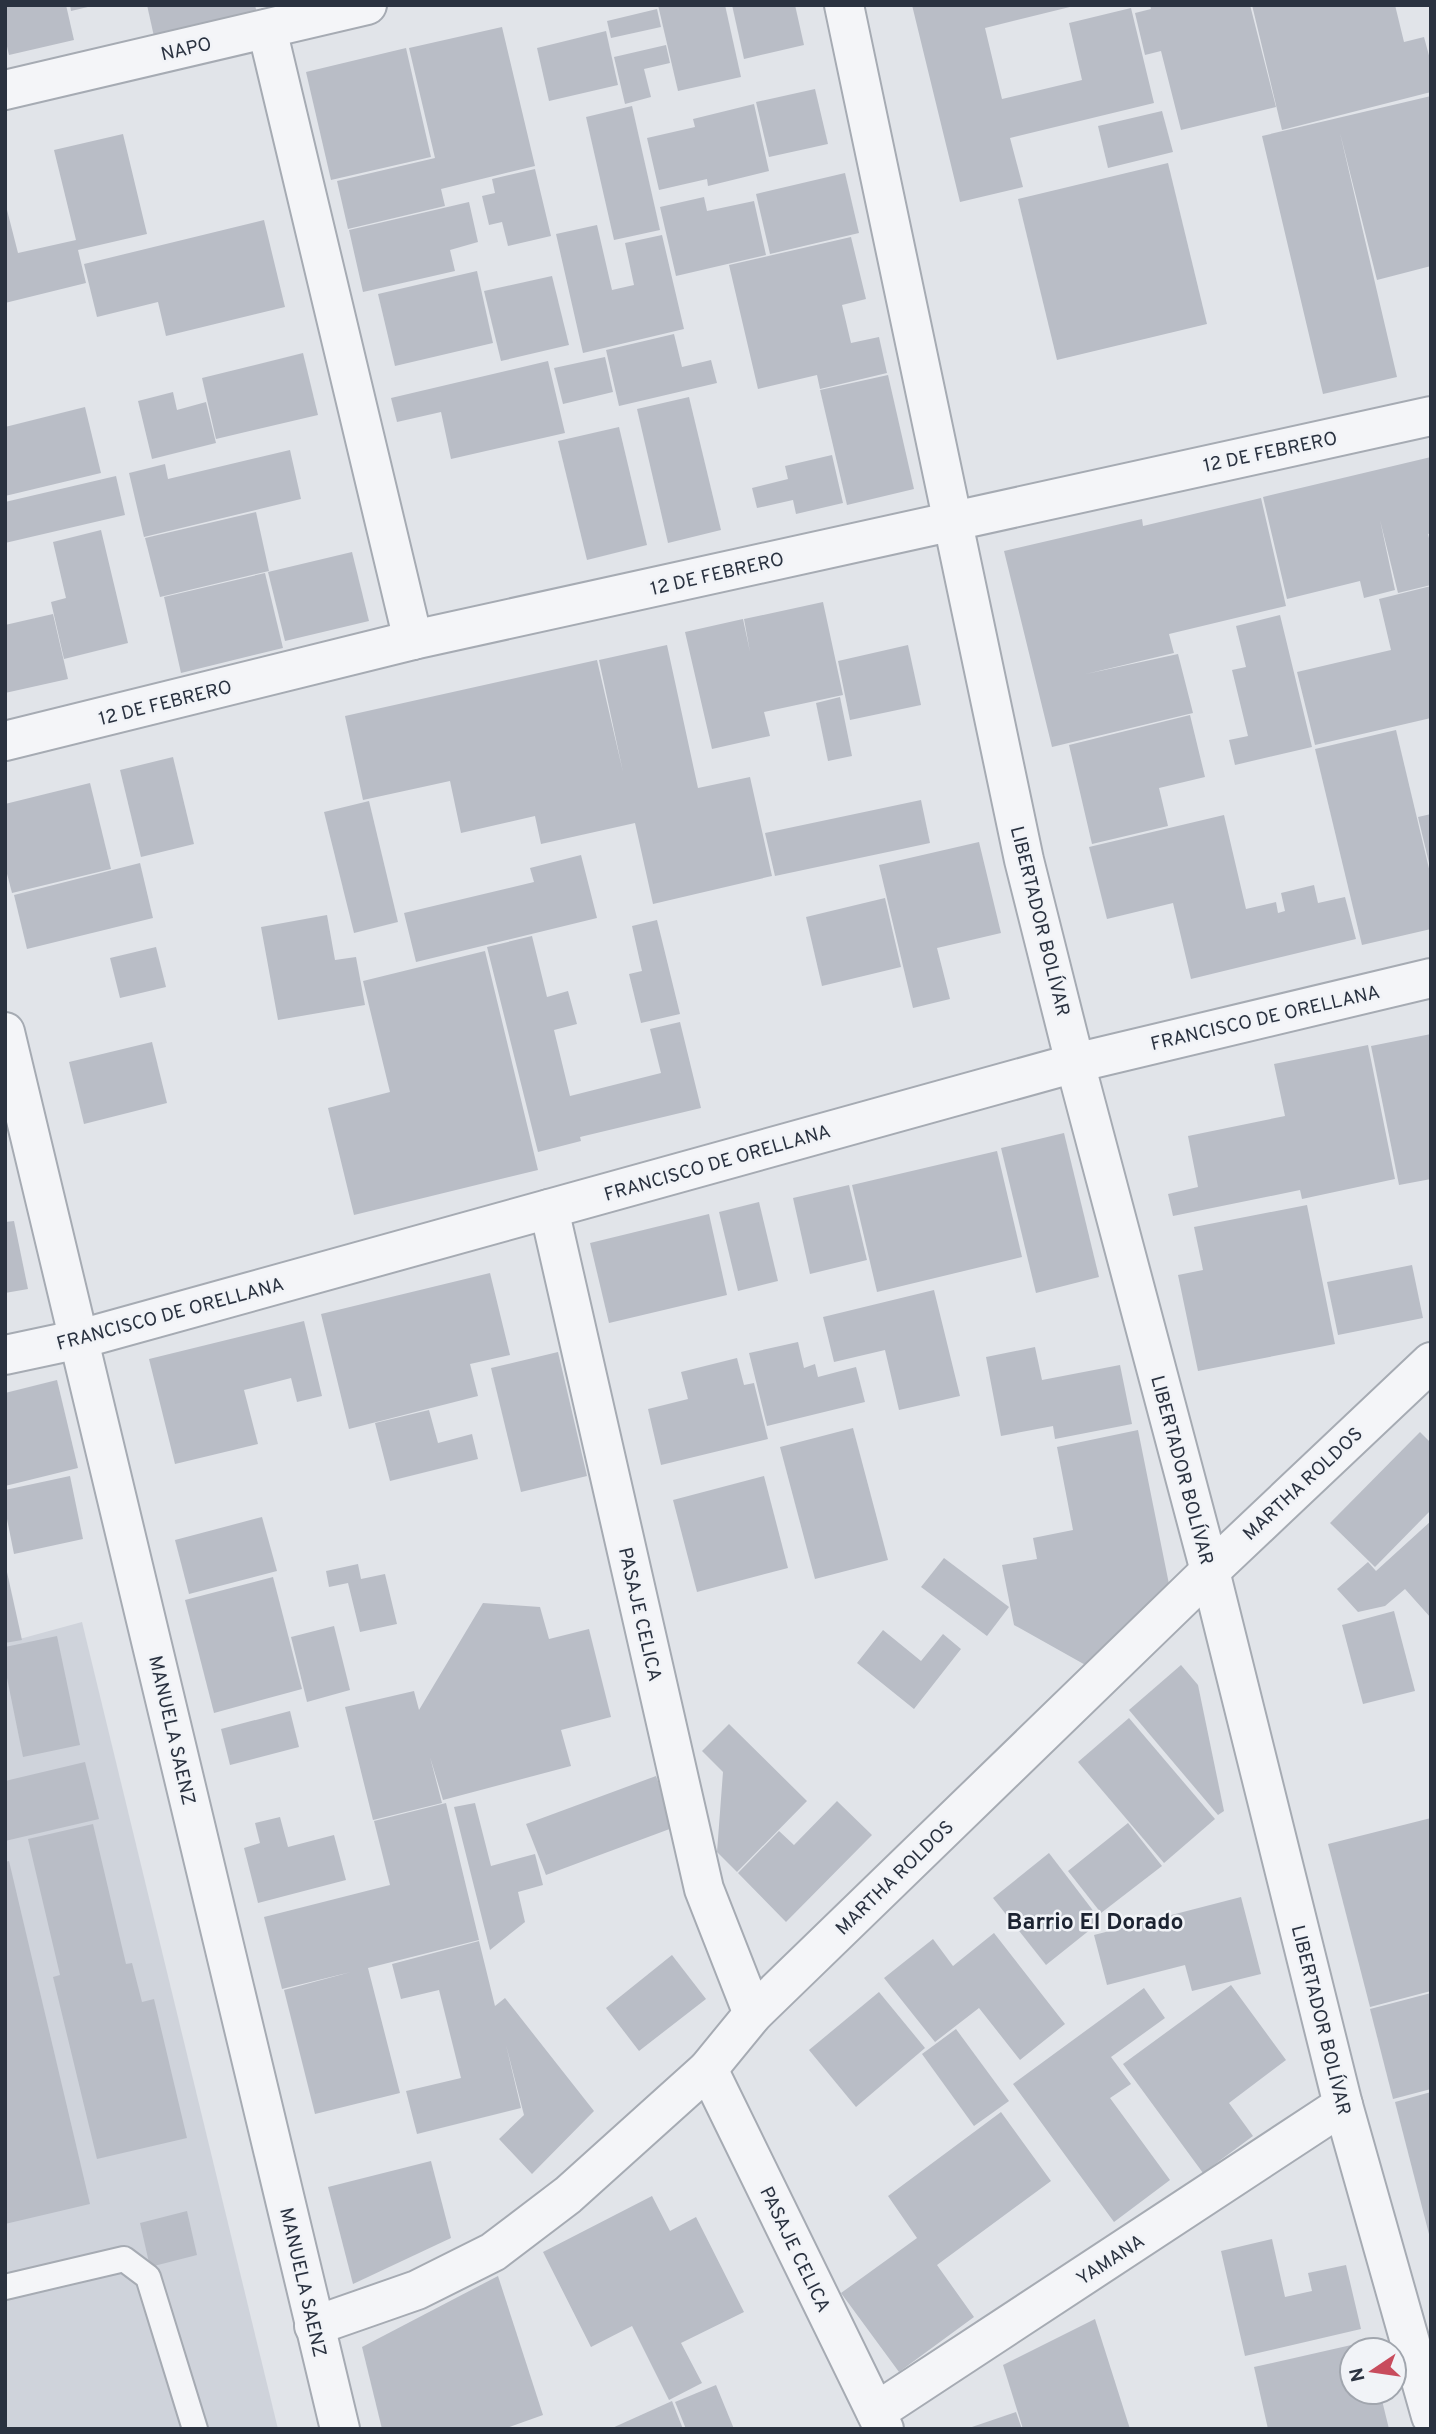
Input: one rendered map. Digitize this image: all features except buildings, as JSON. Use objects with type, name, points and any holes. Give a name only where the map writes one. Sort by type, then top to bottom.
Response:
[{"type":"street","name":"NAPO","points":[[5,90],[367,5]]},
{"type":"street","name":"LIBERTADOR BOLÍVAR","points":[[844,5],[1024,860],[1210,1571],[1343,2105],[1424,2367],[1431,2416]]},
{"type":"street","points":[[267,29],[413,640]]},
{"type":"street","name":"12 DE FEBRERO","points":[[5,741],[413,640],[1431,415]]},
{"type":"street","name":"FRANCISCO DE ORELLANA","points":[[5,1355],[80,1339],[1075,1063],[1431,978]]},
{"type":"street","name":"MANUELA SAENZ","points":[[5,1032],[340,2429]]},
{"type":"street","name":"PASAJE CELICA","points":[[549,1209],[704,1889],[753,2014]]},
{"type":"street","name":"MARTHA ROLDOS","points":[[314,2326],[417,2290],[493,2252],[568,2196],[708,2069],[753,2014],[1210,1571],[1431,1362]]},
{"type":"street","name":"PASAJE CELICA","points":[[708,2069],[880,2420]]},
{"type":"street","name":"YAMANA","points":[[880,2420],[1343,2105]]},
{"type":"lane","points":[[5,2287],[124,2259],[148,2277],[195,2429]]},
{"type":"shaded area","points":[[82,1622],[278,2429],[5,2429],[5,1643]]},
{"type":"district","name":"Barrio El Dorado","points":[[1095,1921]]}]
